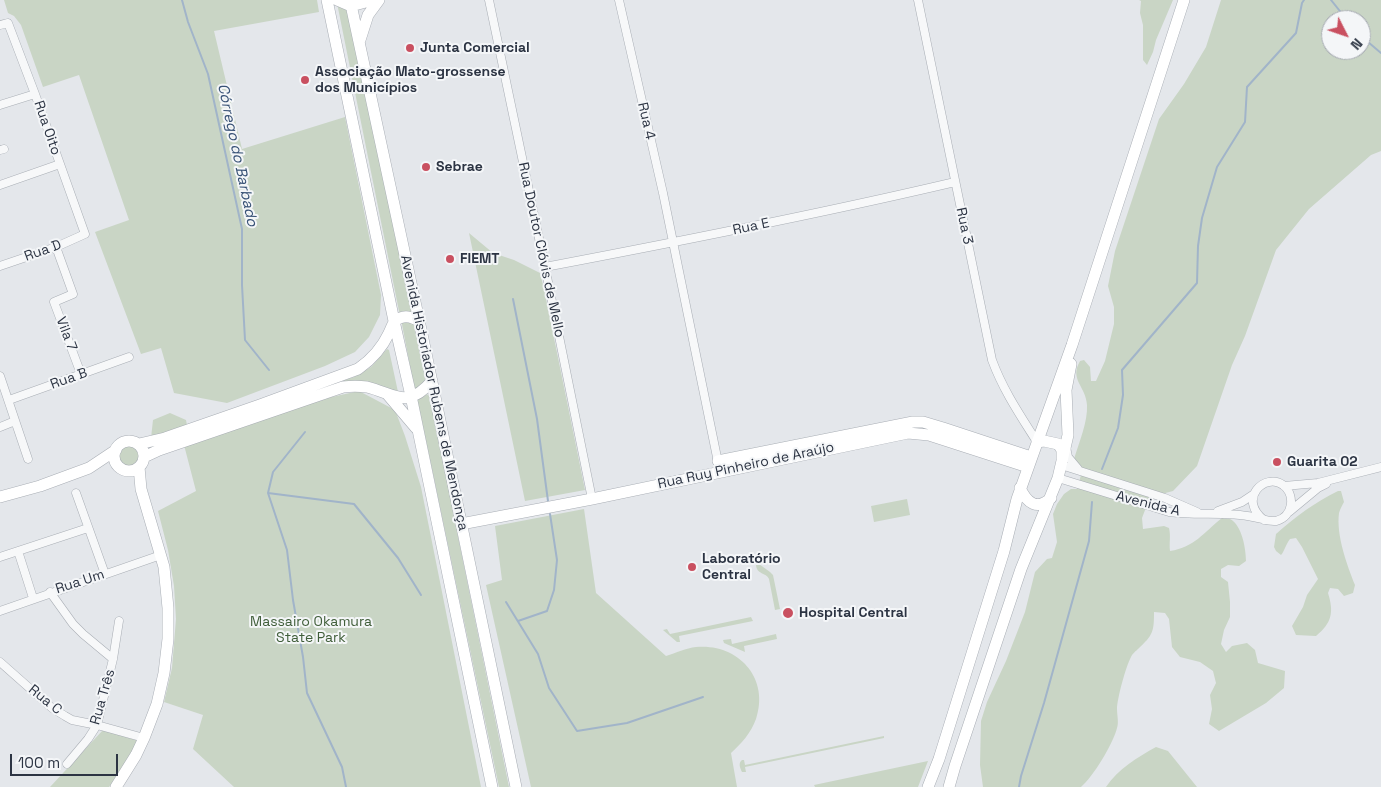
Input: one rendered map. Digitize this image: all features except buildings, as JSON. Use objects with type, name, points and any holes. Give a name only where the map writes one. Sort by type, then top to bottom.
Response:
[{"type":"main road","name":"Avenida Historiador Rubens de Mendonça","points":[[327,0],[492,787]]},
{"type":"main road","points":[[337,0],[351,3],[373,0]]},
{"type":"main road","points":[[359,42],[368,15],[379,0]]},
{"type":"main road","points":[[928,787],[1004,551],[1020,488],[1072,345],[1184,0]]},
{"type":"main road","points":[[950,787],[955,766],[1021,570],[1058,478],[1068,435],[1066,390],[1071,361],[1190,0]]},
{"type":"main road","name":"Avenida Historiador Rubens de Mendonça","points":[[351,3],[516,787]]},
{"type":"main road","points":[[88,468],[121,468],[131,470],[159,450],[358,369],[369,361],[380,348],[388,336],[394,321],[406,317],[419,321]]},
{"type":"main road","points":[[139,444],[344,387],[368,388],[400,398],[411,396],[424,389],[432,381]]},
{"type":"main road","points":[[388,395],[418,430]]},
{"type":"main road","name":"Rua Ruy Pinheiro de Araújo","points":[[461,524],[592,500],[719,466],[913,422],[923,422],[943,428],[1030,462]]},
{"type":"main road","points":[[0,497],[24,491],[88,468],[116,450],[124,442],[132,441],[139,444],[144,452],[141,489],[166,576],[168,639],[164,674],[157,704],[136,755],[116,787]]},
{"type":"main road","points":[[1037,442],[1044,441],[1058,444],[1062,450],[1062,464]]},
{"type":"main road","points":[[116,450],[115,459],[141,489]]},
{"type":"main road","points":[[1020,488],[1024,497],[1037,505],[1043,504],[1051,497]]},
{"type":"street","name":"Rua Doutor Clóvis de Mello","points":[[489,0],[592,500]]},
{"type":"street","name":"Rua 4","points":[[619,0],[673,243],[719,466]]},
{"type":"street","name":"Rua 3","points":[[918,0],[992,360],[1008,397],[1037,442]]},
{"type":"street","name":"Rua Oito","points":[[0,25],[8,23],[85,234]]},
{"type":"street","points":[[0,106],[35,94]]},
{"type":"street","points":[[0,185],[60,164]]},
{"type":"street","name":"Rua E","points":[[545,267],[852,206],[955,182]]},
{"type":"street","name":"Rua D","points":[[0,266],[56,247],[85,234]]},
{"type":"street","name":"Vila 7","points":[[56,247],[73,294],[54,302],[81,374]]},
{"type":"street","name":"Rua B","points":[[9,400],[128,357]]},
{"type":"street","points":[[0,376],[28,459]]},
{"type":"street","points":[[0,427],[15,421]]},
{"type":"street","points":[[1066,448],[1068,457],[1080,471]]},
{"type":"street","name":"Avenida A","points":[[1062,464],[1165,498],[1202,513]]},
{"type":"street","points":[[1264,520],[1256,514],[1252,504],[1254,494],[1262,484],[1275,482],[1284,486],[1318,483],[1381,466]]},
{"type":"street","name":"Avenida A","points":[[1058,478],[1157,509],[1182,514],[1202,513]]},
{"type":"street","points":[[1202,513],[1223,513],[1277,521],[1318,488],[1334,479]]},
{"type":"street","points":[[1284,486],[1291,497],[1291,506],[1288,513]]},
{"type":"street","points":[[76,493],[105,574]]},
{"type":"street","points":[[1202,513],[1220,510],[1242,502],[1254,494]]},
{"type":"street","points":[[0,558],[88,528]]},
{"type":"street","points":[[18,551],[33,598]]},
{"type":"street","name":"Rua Um","points":[[0,611],[50,592],[161,555]]},
{"type":"street","points":[[50,592],[73,624],[113,659]]},
{"type":"street","name":"Rua Três","points":[[67,764],[97,725],[113,659],[119,621]]},
{"type":"street","name":"Rua C","points":[[0,662],[52,708],[72,720],[144,738]]},
{"type":"green space","points":[[4,0],[317,0],[319,12],[214,31],[242,149],[345,117],[381,295],[380,315],[369,337],[355,352],[325,366],[227,403],[174,393],[161,348],[141,354],[95,232],[129,220],[79,75],[43,87],[21,25],[14,16],[8,13]]},
{"type":"green space","points":[[1139,0],[1173,0],[1147,65],[1143,60],[1143,25],[1140,13],[1141,1]]},
{"type":"green space","points":[[1221,0],[1381,0],[1381,151],[1371,155],[1309,209],[1276,250],[1245,336],[1232,365],[1197,466],[1173,491],[1150,497],[1142,518],[1143,529],[1164,526],[1169,528],[1170,551],[1192,543],[1222,518],[1229,519],[1238,526],[1246,561],[1239,566],[1228,565],[1221,569],[1221,577],[1228,582],[1230,617],[1224,630],[1221,644],[1226,652],[1232,646],[1247,643],[1255,650],[1258,663],[1285,671],[1284,688],[1266,703],[1219,731],[1209,724],[1212,709],[1210,695],[1216,683],[1213,671],[1200,662],[1180,657],[1172,647],[1169,619],[1165,613],[1154,612],[1152,633],[1132,656],[1124,675],[1117,704],[1118,724],[1115,735],[1102,760],[1086,782],[1081,787],[983,787],[980,765],[981,721],[987,702],[1006,661],[1025,612],[1035,572],[1047,559],[1052,558],[1057,542],[1053,514],[1057,504],[1064,494],[1071,489],[1077,489],[1081,475],[1074,459],[1085,425],[1087,405],[1077,378],[1077,368],[1080,361],[1084,360],[1090,367],[1091,381],[1096,381],[1105,361],[1114,324],[1114,307],[1108,286],[1115,251],[1159,119],[1184,84],[1206,47]]},
{"type":"green space","points":[[337,3],[349,8],[412,313],[400,316]]},
{"type":"green space","points":[[469,233],[493,253],[514,260],[540,273],[585,490],[525,501]]},
{"type":"green space","points":[[401,319],[413,321],[426,383],[415,392]]},
{"type":"green space","points":[[387,349],[389,350],[398,392],[378,387],[289,398],[354,377],[371,367]]},
{"type":"green space","name":"Massairo Okamura State Park","points":[[359,391],[395,410],[421,487],[481,787],[234,787],[193,749],[203,715],[164,702],[172,668],[176,619],[174,586],[168,550],[158,511],[196,491],[184,445],[327,398]]},
{"type":"green space","points":[[429,394],[509,787],[499,787],[417,398]]},
{"type":"green space","points":[[170,413],[186,420],[187,425],[151,438],[153,420]]},
{"type":"green space","points":[[130,445],[140,452],[141,456],[134,466],[130,467],[120,460],[119,456],[126,446]]},
{"type":"green space","points":[[1341,491],[1344,502],[1339,513],[1339,531],[1355,585],[1353,593],[1344,596],[1338,589],[1330,588],[1328,593],[1331,612],[1328,622],[1316,636],[1296,635],[1292,626],[1303,607],[1307,595],[1318,579],[1296,538],[1290,539],[1281,555],[1274,547],[1276,534],[1306,510]]},
{"type":"green space","points":[[907,499],[910,515],[874,522],[871,506]]},
{"type":"green space","points":[[584,509],[596,593],[666,656],[685,649],[711,647],[737,657],[747,666],[754,677],[758,690],[759,704],[756,719],[745,738],[731,753],[737,787],[531,787],[486,585],[502,580],[495,526]]},
{"type":"green space","points":[[759,564],[773,575],[780,609],[775,610],[769,579],[758,570],[756,565]]},
{"type":"green space","points":[[751,617],[753,621],[679,636],[680,642],[677,642],[663,630],[667,629],[670,634]]},
{"type":"green space","points":[[776,634],[777,639],[744,646],[745,652],[724,643],[723,640],[731,639],[732,644]]},
{"type":"green space","points":[[103,730],[139,741],[122,770],[109,787],[50,787]]},
{"type":"green space","points":[[884,736],[884,738],[745,767],[746,772],[742,772],[740,767],[742,760],[744,760],[745,765]]},
{"type":"green space","points":[[1156,747],[1168,751],[1197,787],[1106,787],[1122,769]]},
{"type":"green space","points":[[928,761],[918,787],[815,787],[814,785]]},
{"type":"waterway","name":"Córrego do Barbado","points":[[182,0],[188,22],[208,74],[242,229],[242,285],[245,340],[269,370]]},
{"type":"waterway","points":[[1102,469],[1118,428],[1123,395],[1122,370],[1197,283],[1198,246],[1202,218],[1217,167],[1245,122],[1247,87],[1296,33],[1304,0]]},
{"type":"waterway","points":[[1331,0],[1339,10]]},
{"type":"waterway","points":[[1371,44],[1381,53]]},
{"type":"waterway","points":[[513,299],[537,419],[548,501]]},
{"type":"waterway","name":"Córrego do Barbado","points":[[305,432],[273,472],[268,493],[354,504],[398,558],[421,595]]},
{"type":"waterway","points":[[268,493],[287,550],[307,693],[342,767],[346,787]]},
{"type":"waterway","points":[[1019,787],[1089,541],[1092,502]]},
{"type":"waterway","points":[[518,621],[547,611],[554,590],[557,560],[550,514]]},
{"type":"waterway","name":"Córrego do Barbado","points":[[506,602],[538,654],[549,688],[577,731],[627,723],[703,697]]},
{"type":"place","name":"Junta Comercial","points":[[410,48]]},
{"type":"place","name":"Associação Mato-grossense dos Municípios","points":[[305,80]]},
{"type":"place","name":"Sebrae","points":[[426,167]]},
{"type":"place","name":"FIEMT","points":[[450,259]]},
{"type":"place","name":"Guarita 02","points":[[1277,462]]},
{"type":"place","name":"Laboratório Central","points":[[692,567]]},
{"type":"place","name":"Hospital Central","points":[[788,613]]}]
